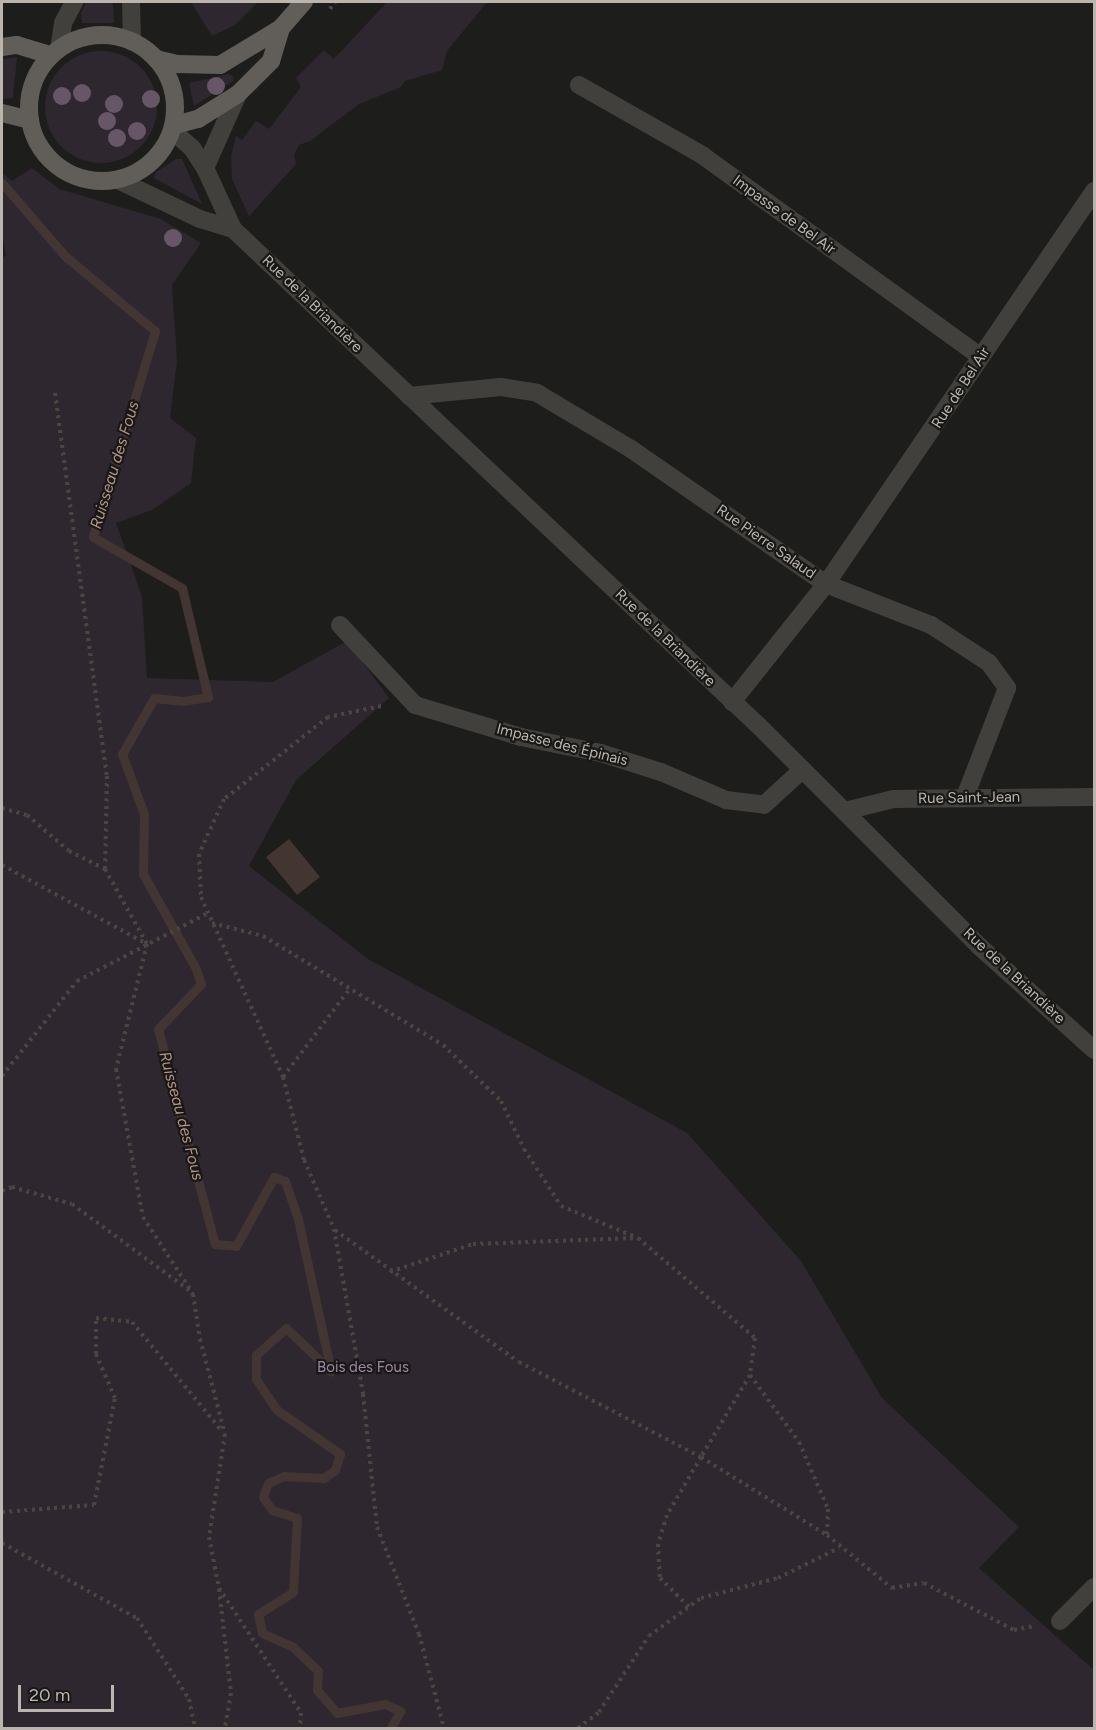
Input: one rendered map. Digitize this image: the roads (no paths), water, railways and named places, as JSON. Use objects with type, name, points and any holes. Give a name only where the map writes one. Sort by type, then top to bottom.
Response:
[{"type":"main road","points":[[156,59],[178,64],[220,65],[281,28],[304,2]]},
{"type":"main road","points":[[174,129],[198,120],[238,94],[272,61],[281,28]]},
{"type":"main road","points":[[107,36],[132,42],[156,59],[170,79],[177,102],[174,129],[158,154],[118,180],[71,174],[50,162],[37,143],[27,100],[33,79],[54,52],[82,38],[107,36]]},
{"type":"main road","points":[[2,47],[16,45],[54,52]]},
{"type":"main road","points":[[2,113],[30,120]]},
{"type":"street","points":[[54,52],[63,23],[74,2]]},
{"type":"street","points":[[131,2],[132,42]]},
{"type":"street","name":"Impasse de Bel Air","points":[[579,85],[702,155],[981,357]]},
{"type":"street","points":[[205,168],[238,94]]},
{"type":"street","name":"Rue de la Briandière","points":[[174,129],[192,148],[205,168],[233,229],[732,702],[845,811],[979,946],[1095,1050]]},
{"type":"street","name":"Rue de la Briandière","points":[[118,180],[200,219],[233,229]]},
{"type":"street","name":"Rue de Bel Air","points":[[732,702],[826,584],[1095,191]]},
{"type":"street","name":"Rue Pierre Salaud","points":[[409,396],[501,387],[537,393],[631,450],[826,584],[951,636],[989,663],[1007,688],[965,797]]},
{"type":"street","name":"Impasse des Épinais","points":[[340,625],[415,705],[521,737],[611,756],[661,772],[726,800],[764,805],[801,771]]},
{"type":"street","name":"Rue Saint-Jean","points":[[845,811],[894,799],[1095,797]]},
{"type":"street","points":[[1059,1621],[1095,1587]]},
{"type":"waterway","name":"Ruisseau des Fous","points":[[2,183],[65,256],[155,331],[93,537],[182,588],[208,697],[183,701],[154,698],[122,754],[144,814],[143,874],[196,969],[201,984],[158,1029],[215,1244],[236,1246],[274,1177],[285,1181],[298,1219],[331,1371],[286,1328],[256,1355],[256,1379],[277,1410],[340,1454],[335,1470],[324,1478],[284,1476],[268,1483],[263,1497],[272,1510],[297,1518],[293,1592],[258,1614],[262,1633],[293,1647],[318,1671],[317,1690],[337,1713],[385,1704],[400,1711],[391,1728]]},
{"type":"park label","name":"Bois des Fous","points":[[363,1368]]}]
